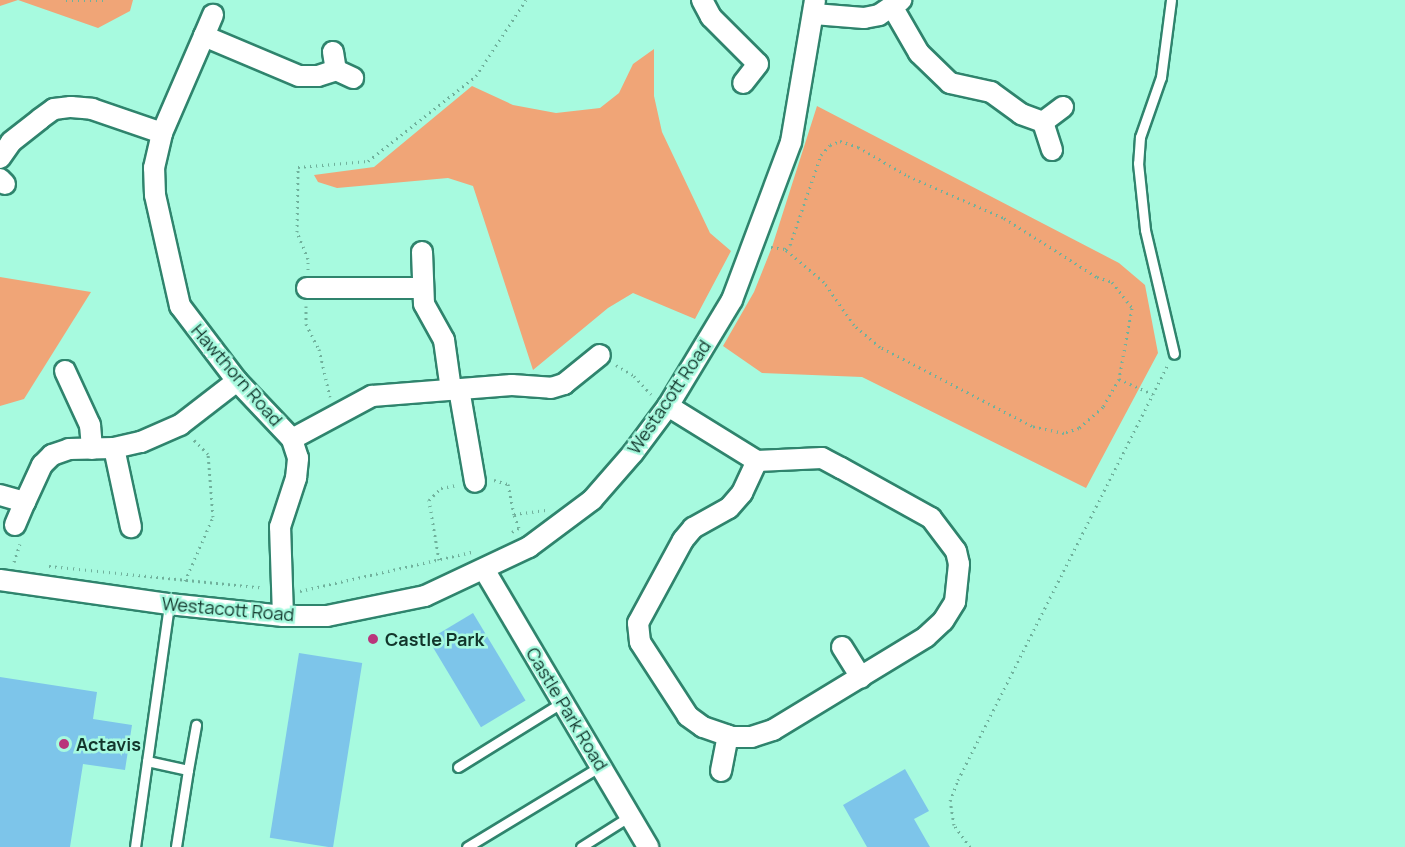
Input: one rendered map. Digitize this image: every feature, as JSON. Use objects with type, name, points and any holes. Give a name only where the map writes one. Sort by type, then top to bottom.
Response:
[{"type":"street","points":[[702,0],[711,17],[758,64],[743,83]]},
{"type":"street","points":[[814,7],[864,18],[897,4],[919,53],[950,83],[991,92],[1020,114],[1043,122]]},
{"type":"street","name":"Westacott Road","points":[[4,570],[169,604],[283,616],[327,616],[402,603],[485,570],[529,548],[592,500],[732,300],[791,142],[814,7]]},
{"type":"street","name":"Hawthorn Road","points":[[213,15],[162,132],[154,168],[155,195],[180,306],[237,381],[292,439],[298,458],[296,478],[280,527],[284,590],[283,616]]},
{"type":"street","points":[[204,36],[299,76],[318,76],[341,67]]},
{"type":"street","points":[[1043,122],[1063,107]]},
{"type":"street","points":[[0,158],[11,142],[40,119],[63,108],[92,108],[162,132]]},
{"type":"street","points":[[1043,122],[1052,150]]},
{"type":"street","points":[[422,252],[424,304],[444,340],[475,482]]},
{"type":"street","points":[[307,288],[422,288]]},
{"type":"street","points":[[292,439],[334,413],[372,396],[512,385],[551,388],[564,384],[600,355]]},
{"type":"street","points":[[65,371],[90,425],[92,449]]},
{"type":"street","points":[[15,525],[42,465],[52,454],[69,449],[114,448],[141,442],[180,425],[237,381]]},
{"type":"street","points":[[662,403],[757,461],[822,458],[931,518],[956,550],[959,587],[943,621],[926,637],[773,730],[752,737],[728,736],[688,716],[639,642],[638,623],[683,540],[693,528],[729,508],[742,493],[757,461]]},
{"type":"street","points":[[114,448],[131,528]]},
{"type":"street","points":[[0,495],[25,502]]},
{"type":"street","name":"Castle Park Road","points":[[485,570],[648,847]]},
{"type":"street","points":[[842,646],[861,677]]},
{"type":"street","points":[[721,771],[728,736]]},
{"type":"lane","points":[[1171,0],[1161,77],[1140,137],[1138,163],[1145,230],[1174,354]]},
{"type":"lane","points":[[135,847],[169,604]]},
{"type":"lane","points":[[458,767],[563,702]]},
{"type":"lane","points":[[176,847],[196,725]]},
{"type":"lane","points":[[147,761],[188,770]]},
{"type":"lane","points":[[467,847],[601,766]]},
{"type":"lane","points":[[581,847],[630,816]]},
{"type":"path","points":[[66,0],[106,0]]},
{"type":"path","points":[[334,413],[319,349],[306,324],[308,259],[297,232],[298,167],[368,161],[476,76],[526,0]]},
{"type":"path","points":[[755,243],[785,249],[824,282],[854,326],[880,347],[1032,426],[1064,433],[1079,428],[1103,407],[1119,379],[1132,308],[1112,282],[1097,277],[1004,218],[908,176],[858,147],[840,141],[830,145],[821,155],[797,230],[785,249]]},
{"type":"path","points":[[972,847],[954,825],[950,801],[958,780],[1174,354]]},
{"type":"path","points":[[600,355],[634,376],[662,403]]},
{"type":"path","points":[[1119,379],[1153,394]]},
{"type":"path","points":[[651,394],[659,388]]},
{"type":"path","points":[[180,425],[208,454],[213,517],[185,581]]},
{"type":"path","points":[[439,560],[431,494],[441,488],[500,479],[508,484],[519,528],[510,533]]},
{"type":"path","points":[[514,514],[552,509]]},
{"type":"path","points":[[37,565],[305,591],[473,551]]},
{"type":"path","points":[[4,570],[25,563]]},
{"type":"shaded area","points":[[0,0],[18,0],[0,6]]},
{"type":"shaded area","points":[[18,0],[133,0],[130,11],[98,28]]},
{"type":"shaded area","points":[[654,49],[654,96],[662,132],[710,233],[731,251],[695,319],[633,293],[608,308],[533,370],[473,186],[448,178],[337,188],[318,182],[314,175],[374,167],[472,86],[513,105],[556,113],[600,108],[619,93],[633,64]]},
{"type":"shaded area","points":[[817,106],[1119,263],[1145,285],[1158,353],[1086,488],[862,377],[762,373],[723,346],[754,292],[772,247]]},
{"type":"shaded area","points":[[0,277],[91,292],[24,399],[0,406]]},
{"type":"building","points":[[473,613],[526,700],[481,727],[428,640]]},
{"type":"building","points":[[299,653],[362,663],[333,847],[270,838]]},
{"type":"building","name":"Actavis","points":[[0,677],[97,692],[93,719],[132,725],[125,770],[83,764],[70,847],[0,847]]},
{"type":"building","points":[[905,769],[929,811],[914,819],[930,847],[867,847],[843,805]]},
{"type":"place","name":"Castle Park","points":[[373,639]]},
{"type":"place","name":"Actavis","points":[[64,744]]}]
